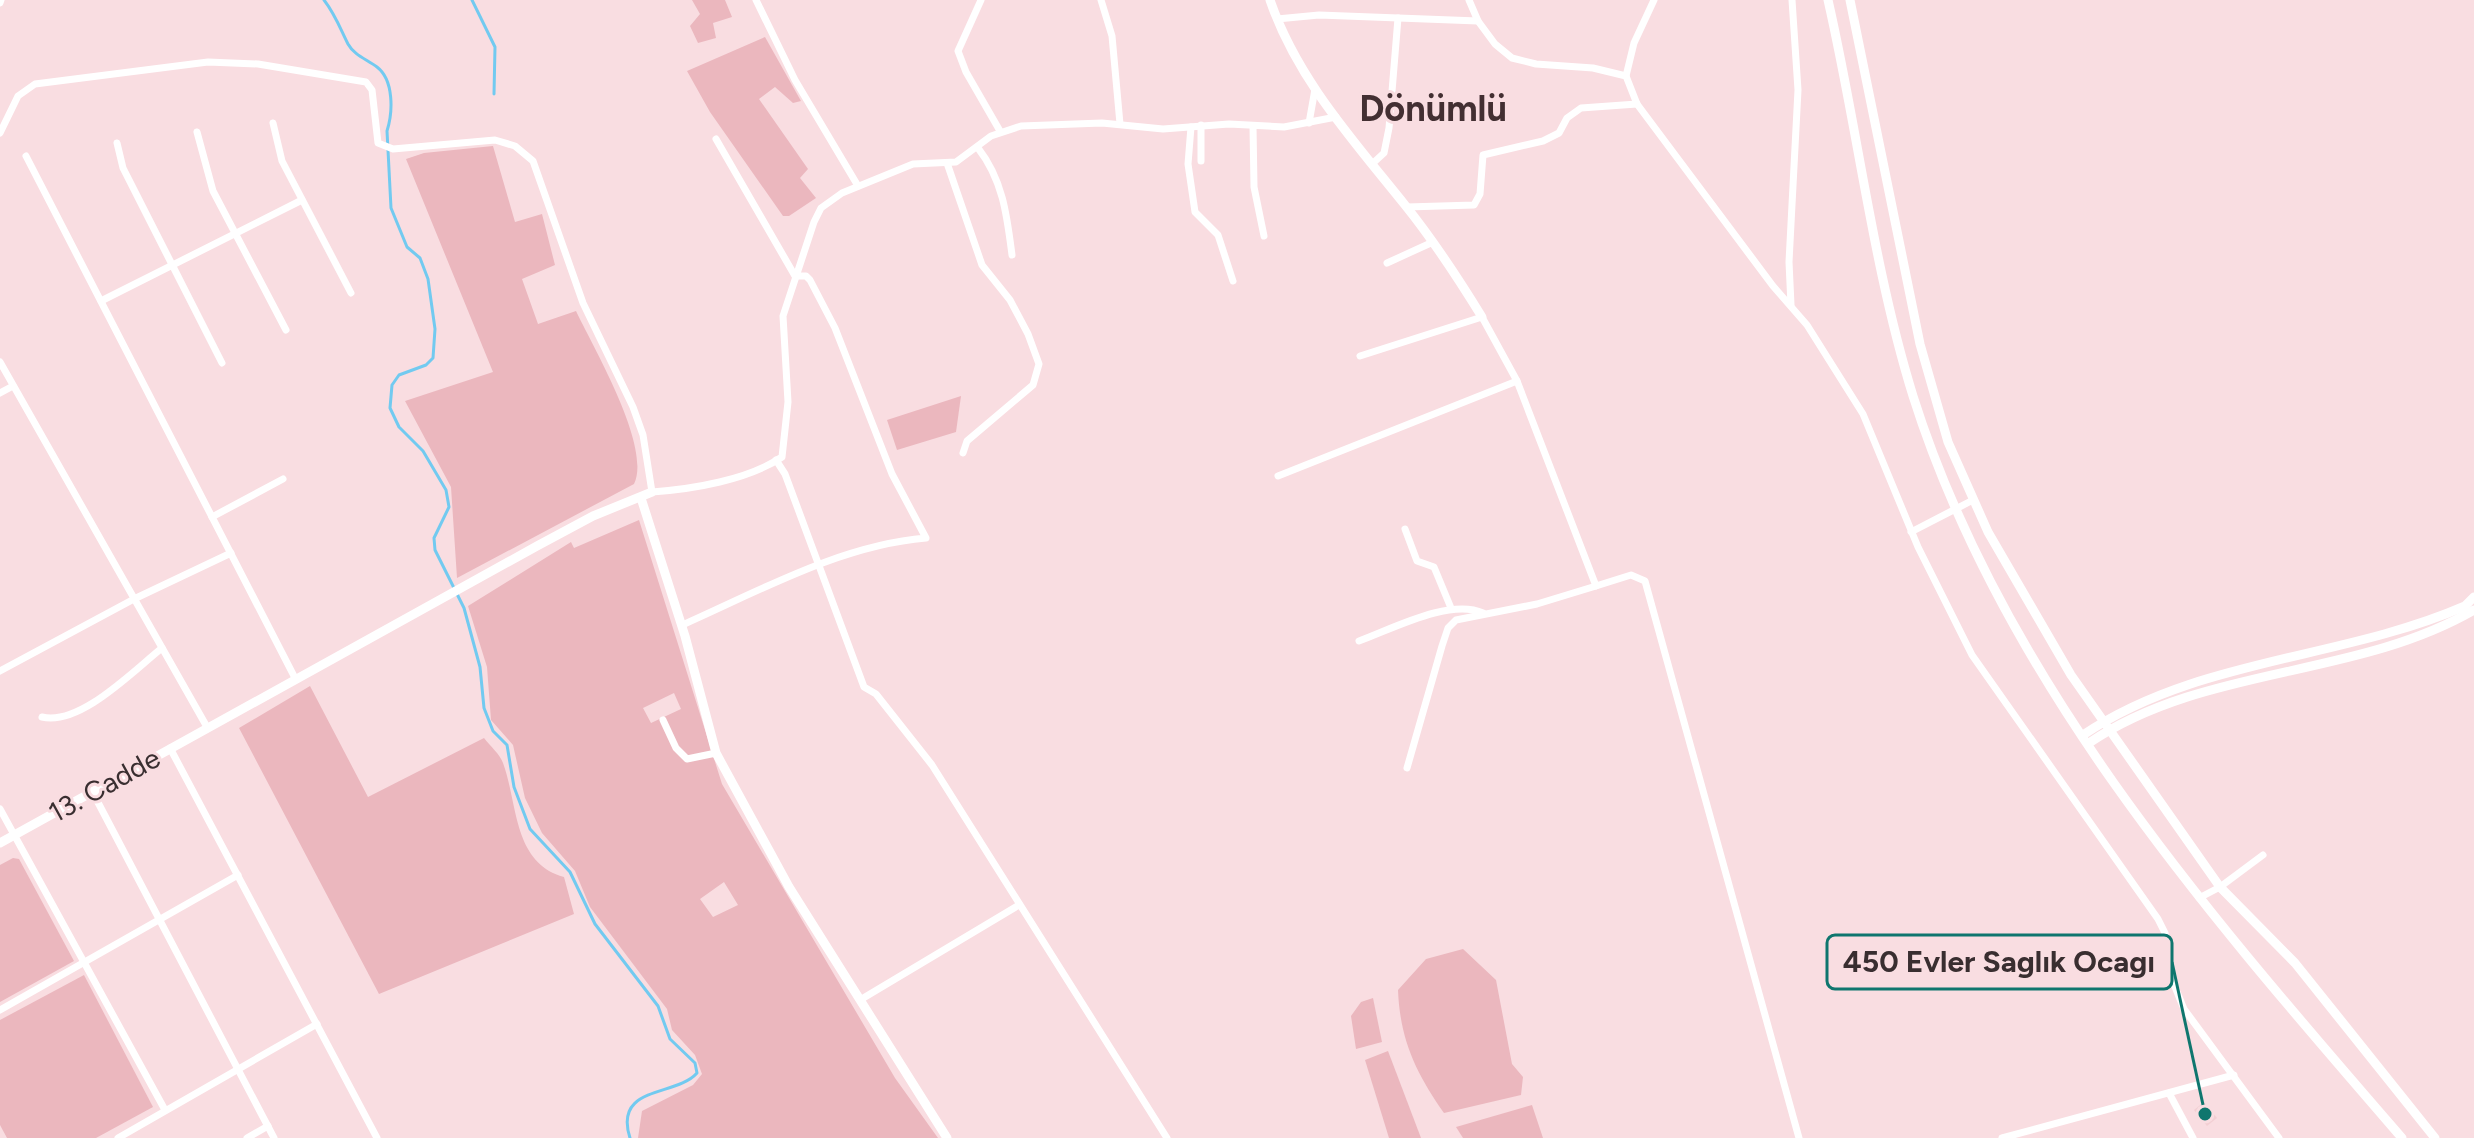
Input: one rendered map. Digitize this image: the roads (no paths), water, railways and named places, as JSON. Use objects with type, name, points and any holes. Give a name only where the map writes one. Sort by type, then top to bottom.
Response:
[{"type":"street","points":[[756,0],[795,80],[858,186]]},
{"type":"street","points":[[981,0],[958,51],[966,72],[1000,131]]},
{"type":"street","points":[[1101,0],[1116,62],[1120,124]]},
{"type":"street","points":[[1270,0],[1315,89],[1433,242],[1482,317],[1517,381],[1596,586]]},
{"type":"street","points":[[1469,0],[1478,21],[1495,44],[1512,58],[1536,64],[1593,68],[1626,76]]},
{"type":"street","points":[[1654,0],[1634,43],[1626,76],[1637,104],[1807,325],[1863,414],[1942,602],[1972,655],[2158,919],[2165,933],[2173,982],[2184,1009],[2279,1138]]},
{"type":"street","points":[[1791,307],[1789,262],[1798,90],[1792,0]]},
{"type":"street","points":[[1828,0],[1872,221],[1912,394],[1957,508],[2007,613],[2086,739],[2199,898],[2402,1138]]},
{"type":"street","points":[[1850,0],[1920,344],[1948,442],[1973,500],[2022,595],[2106,726],[2220,887],[2295,963],[2435,1138]]},
{"type":"street","points":[[1277,19],[1319,15],[1478,21]]},
{"type":"street","points":[[1372,164],[1384,153],[1389,128],[1398,18]]},
{"type":"street","points":[[0,133],[18,96],[35,84],[208,62],[258,64],[366,82],[372,90],[378,143],[393,149],[495,140],[515,146],[533,161],[583,303],[633,407],[643,435],[652,492],[679,490],[768,466],[782,457],[788,402],[783,316],[821,208],[858,186],[913,164],[947,163],[967,158],[1000,131],[1050,123],[1120,124],[1153,129],[1309,123],[1336,117]]},
{"type":"street","points":[[1309,123],[1315,89]]},
{"type":"street","points":[[1407,207],[1474,205],[1480,194],[1483,155],[1543,141],[1559,133],[1567,118],[1581,108],[1637,104]]},
{"type":"street","points":[[273,123],[282,161],[351,293]]},
{"type":"street","points":[[1201,125],[1201,161]]},
{"type":"street","points":[[1253,126],[1254,187],[1264,236]]},
{"type":"street","points":[[1191,127],[1188,164],[1195,212],[1218,235],[1233,281]]},
{"type":"street","points":[[197,132],[213,191],[286,330]]},
{"type":"street","points":[[716,139],[795,276]]},
{"type":"street","points":[[117,143],[123,168],[222,363]]},
{"type":"street","points":[[978,148],[999,185],[1009,216],[1012,255]]},
{"type":"street","points":[[26,156],[295,678]]},
{"type":"street","points":[[947,163],[982,265],[1010,300],[1039,364],[1033,385],[967,441],[963,453]]},
{"type":"street","points":[[101,301],[302,200]]},
{"type":"street","points":[[1387,263],[1433,242]]},
{"type":"street","points":[[682,625],[818,565],[898,542],[926,538],[892,474],[829,316],[810,280],[806,276],[795,276]]},
{"type":"street","points":[[1360,356],[1403,339],[1425,338],[1482,317]]},
{"type":"street","points":[[0,362],[207,727]]},
{"type":"street","points":[[1278,476],[1517,381]]},
{"type":"street","points":[[0,393],[13,386]]},
{"type":"street","points":[[776,460],[785,474],[864,687],[876,694],[932,765],[1019,905],[1085,1002],[1167,1138]]},
{"type":"street","points":[[212,517],[283,479]]},
{"type":"street","name":"13. Cadde","points":[[0,843],[593,516],[652,492]]},
{"type":"street","points":[[641,498],[682,625],[716,753],[789,887],[947,1138]]},
{"type":"street","points":[[1911,532],[1973,500]]},
{"type":"street","points":[[1405,529],[1417,561],[1434,567],[1451,608]]},
{"type":"street","points":[[0,671],[134,599],[231,553]]},
{"type":"street","points":[[1407,768],[1448,628],[1456,620],[1537,604],[1636,574],[1645,581],[1799,1138]]},
{"type":"street","points":[[2086,739],[2190,682],[2387,635],[2440,617],[2465,606],[2474,597]]},
{"type":"street","points":[[1359,641],[1451,608],[1473,608],[1485,614]]},
{"type":"street","points":[[2106,726],[2178,699],[2404,642],[2474,610]]},
{"type":"street","points":[[42,717],[54,720],[85,708],[162,648]]},
{"type":"street","points":[[663,720],[680,755],[687,759],[716,753]]},
{"type":"street","points":[[170,748],[377,1138]]},
{"type":"street","points":[[92,791],[274,1138]]},
{"type":"street","points":[[0,809],[165,1110]]},
{"type":"street","points":[[2199,898],[2220,887],[2263,855]]},
{"type":"street","points":[[0,1010],[238,875]]},
{"type":"street","points":[[860,1000],[1019,905]]},
{"type":"street","points":[[118,1138],[130,1135],[165,1110],[317,1024]]},
{"type":"street","points":[[2002,1138],[2234,1075]]},
{"type":"street","points":[[2169,1093],[2193,1138]]},
{"type":"street","points":[[247,1138],[268,1126]]},
{"type":"waterway","points":[[324,0],[351,48],[383,73],[389,88],[391,106],[387,131],[391,208],[407,247],[420,258],[428,279],[435,329],[433,358],[426,365],[399,375],[392,385],[390,408],[399,427],[423,451],[446,490],[449,507],[434,538],[435,550],[464,608],[480,667],[484,708],[493,731],[507,745],[514,787],[530,829],[570,872],[595,924],[658,1006],[670,1039],[695,1063],[697,1073],[687,1081],[638,1100],[630,1109],[627,1121],[630,1138]]},
{"type":"waterway","points":[[472,0],[495,47],[494,94]]},
{"type":"place","name":"450 Evler Saglık Ocagı","points":[[2205,1114]]},
{"type":"district","name":"Dönümlü","points":[[1433,108]]}]
